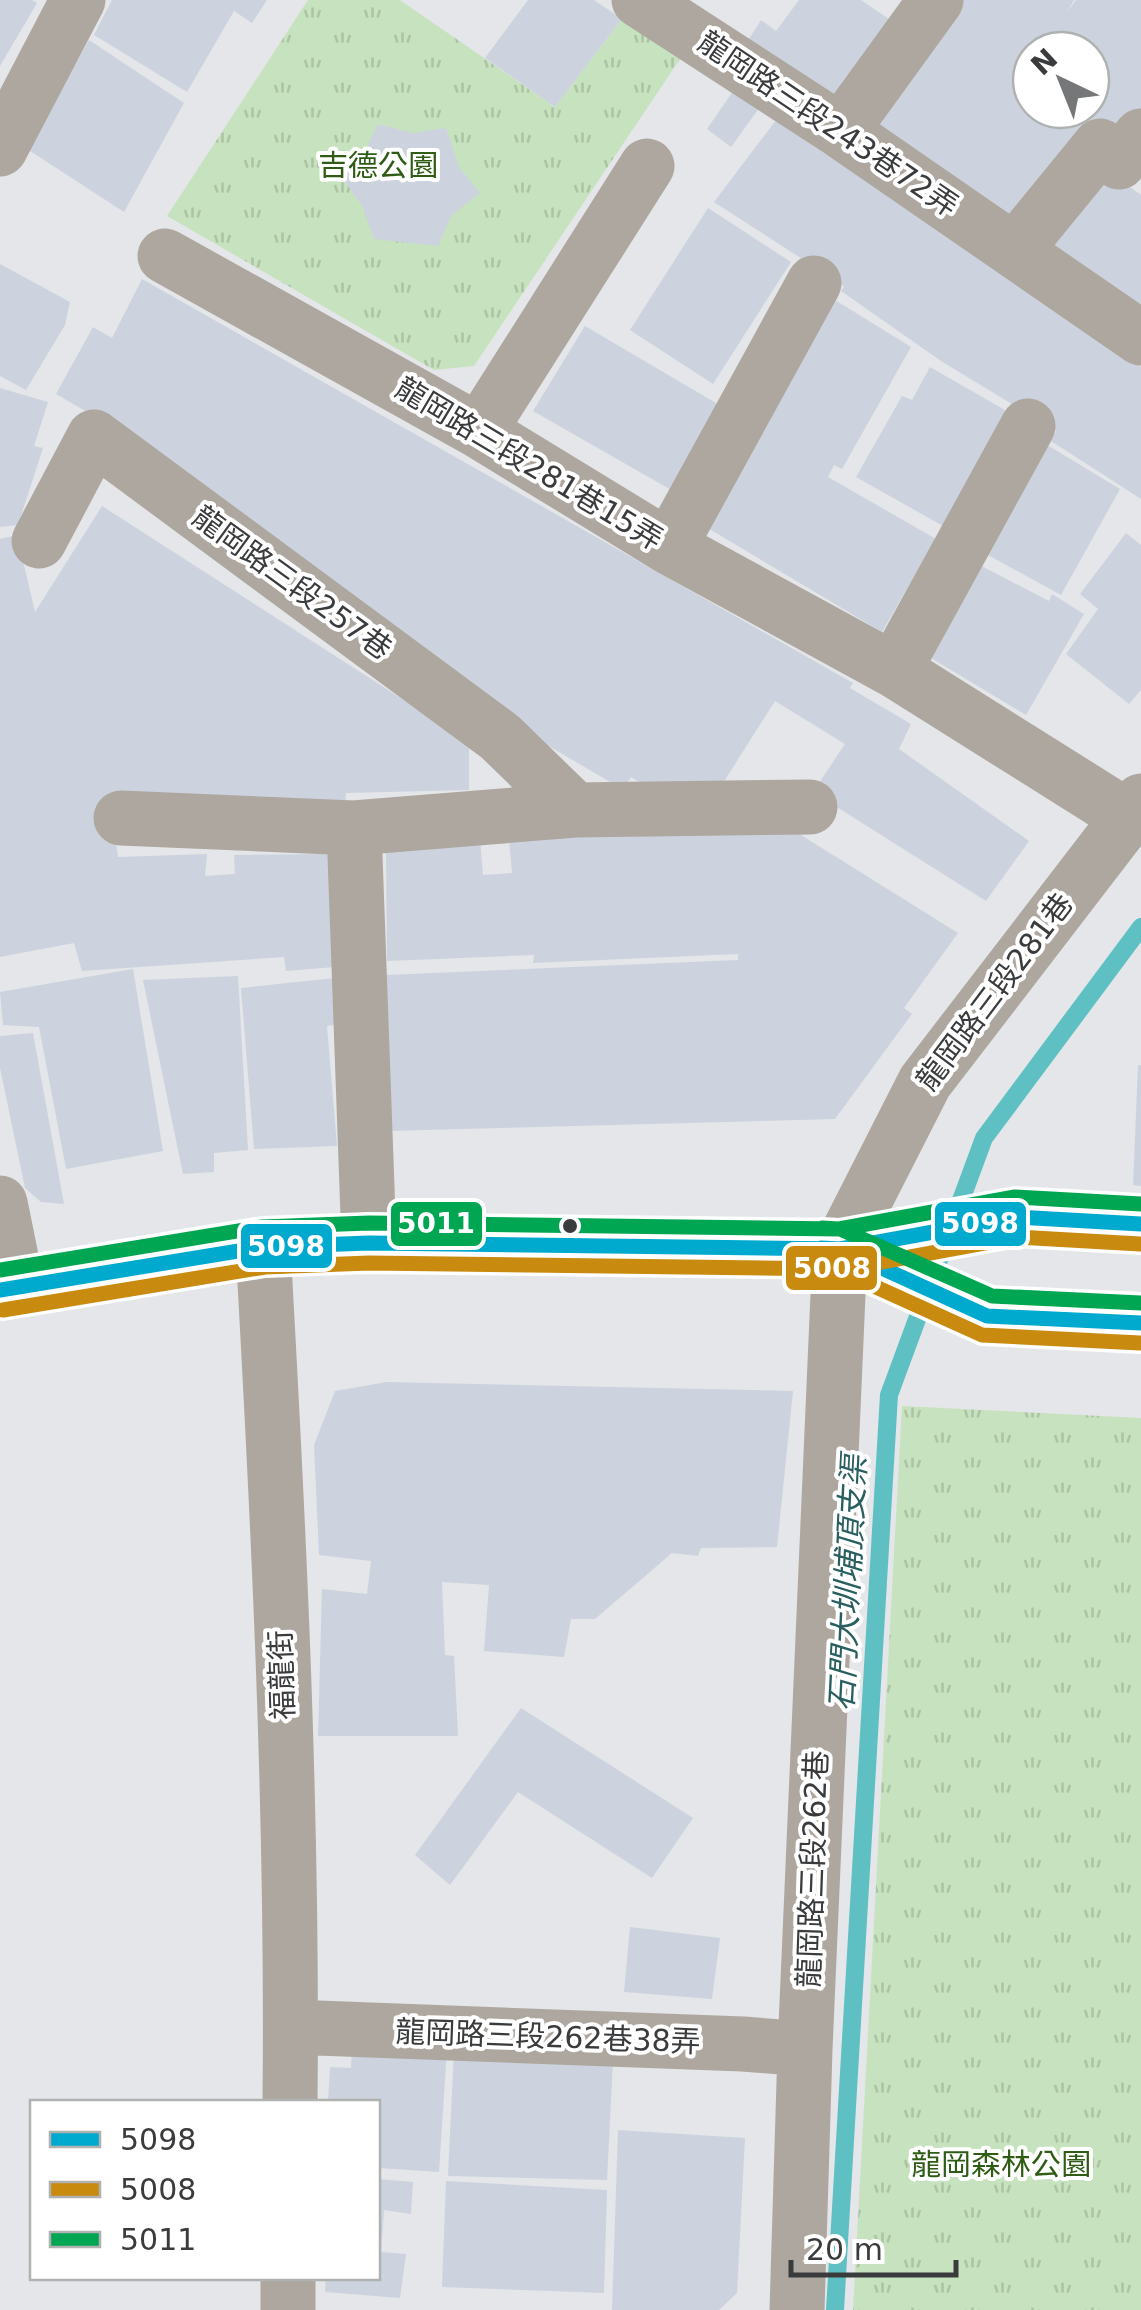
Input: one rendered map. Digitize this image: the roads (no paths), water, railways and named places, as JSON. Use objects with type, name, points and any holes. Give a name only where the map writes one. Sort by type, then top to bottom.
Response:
[{"type":"main road","points":[[8,1288],[264,1247],[369,1243],[840,1249],[1016,1217],[1141,1224]]},
{"type":"main road","points":[[840,1249],[987,1316],[1141,1323]]},
{"type":"street","points":[[2,142],[78,0]]},
{"type":"street","name":"龍岡路三段243巷72弄","points":[[639,0],[842,131],[1141,338]]},
{"type":"street","points":[[842,131],[936,0]]},
{"type":"street","points":[[1015,250],[1100,146],[1119,162],[1141,136]]},
{"type":"street","points":[[480,431],[648,166]]},
{"type":"street","name":"龍岡路三段281巷15弄","points":[[165,256],[480,431],[669,547],[894,670],[1134,809]]},
{"type":"street","points":[[669,547],[814,282]]},
{"type":"street","points":[[894,670],[1028,426]]},
{"type":"street","name":"龍岡路三段257巷","points":[[39,541],[94,437],[500,736],[575,810]]},
{"type":"street","points":[[122,818],[354,828],[575,810],[810,807]]},
{"type":"street","name":"龍岡路三段281巷","points":[[840,1249],[925,1082],[1134,809]]},
{"type":"street","points":[[354,828],[369,1243]]},
{"type":"street","points":[[0,1203],[8,1288]]},
{"type":"street","name":"福龍街","points":[[264,1247],[290,1936],[290,2100]]},
{"type":"street","name":"龍岡路三段262巷","points":[[798,2310],[805,2049],[840,1249]]},
{"type":"street","name":"龍岡路三段262巷38弄","points":[[290,2027],[805,2049]]},
{"type":"street","points":[[288,2280],[288,2310]]},
{"type":"waterway","name":"石門大圳埔頂支渠","points":[[835,2310],[889,1395],[984,1138],[1141,927]]},
{"type":"park label","name":"吉德公園","points":[[378,166]]},
{"type":"park label","name":"龍岡森林公園","points":[[1001,2165]]}]
